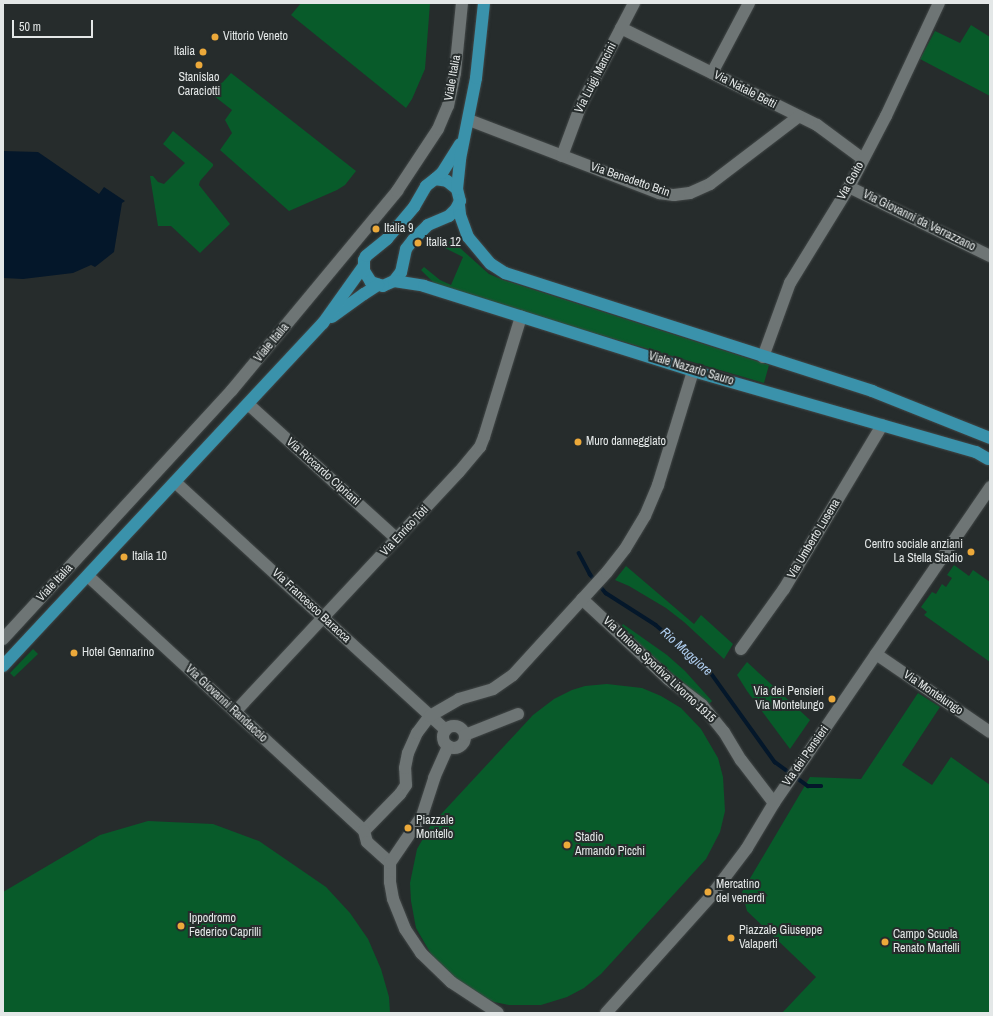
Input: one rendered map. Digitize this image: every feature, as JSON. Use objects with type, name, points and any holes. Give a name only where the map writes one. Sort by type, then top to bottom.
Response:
[{"type":"main road","name":"Viale Italia","points":[[459,205],[459,194],[457,189],[465,134],[469,120],[476,78],[484,3]]},
{"type":"main road","name":"Viale Italia","points":[[3,666],[323,323],[363,267],[366,256],[387,239],[414,207],[426,186],[442,173],[465,134]]},
{"type":"main road","points":[[435,179],[447,181],[457,189]]},
{"type":"main road","points":[[459,205],[462,222],[468,237],[483,256],[498,270],[763,357],[872,391],[990,438]]},
{"type":"main road","points":[[394,281],[401,272],[406,249],[413,240],[432,222],[452,214],[459,205]]},
{"type":"main road","points":[[363,267],[367,279],[378,285]]},
{"type":"main road","name":"Viale Italia","points":[[323,323],[378,285],[386,285],[394,281]]},
{"type":"main road","name":"Viale Nazario Sauro","points":[[394,281],[424,286],[693,371],[989,457]]},
{"type":"street","name":"Viale Italia","points":[[3,639],[232,390],[397,191],[438,129],[448,106],[455,73],[462,3]]},
{"type":"street","name":"Via Luigi Mancini","points":[[562,156],[581,105],[634,3]]},
{"type":"street","points":[[712,73],[749,3]]},
{"type":"street","name":"Via Goito","points":[[763,357],[790,283],[849,187],[939,3]]},
{"type":"street","name":"Via Natale Betti","points":[[621,28],[816,125],[863,159]]},
{"type":"street","name":"Via Benedetto Brin","points":[[469,120],[659,193],[669,195],[682,194],[700,189],[710,184],[798,117]]},
{"type":"street","name":"Via Giovanni da Verrazzano","points":[[849,187],[990,256]]},
{"type":"street","name":"Via Enrico Toti","points":[[235,712],[459,472],[480,446],[521,317]]},
{"type":"street","points":[[390,863],[367,842],[364,831],[400,794],[406,785],[405,768],[408,753],[417,733],[430,716],[459,699],[493,689],[503,684],[513,676],[607,572],[638,531],[651,502],[693,371]]},
{"type":"street","name":"Via Riccardo Cipriani","points":[[248,404],[397,539]]},
{"type":"street","name":"Via Umberto Lusena","points":[[741,649],[784,589],[882,425]]},
{"type":"street","name":"Via Francesco Baracca","points":[[175,482],[446,730]]},
{"type":"street","name":"Via dei Pensieri","points":[[606,1013],[710,897],[747,848],[774,803],[990,487]]},
{"type":"street","name":"Via Giovanni Randaccio","points":[[88,576],[364,831]]},
{"type":"street","name":"Via Unione Sportiva Livorno 1915","points":[[586,595],[668,679],[702,705],[724,732],[741,760],[774,803]]},
{"type":"street","name":"Via Montelungo","points":[[876,654],[990,732]]},
{"type":"street","points":[[465,735],[458,727],[451,726],[446,730],[443,737],[448,746],[455,748],[461,745],[465,735],[518,714]]},
{"type":"street","points":[[448,746],[434,778],[422,816],[390,863],[390,882],[393,899],[406,929],[421,953],[451,982],[498,1013]]},
{"type":"green space","points":[[301,3],[430,3],[425,69],[412,99],[406,108],[291,15]]},
{"type":"green space","points":[[971,25],[990,37],[990,96],[920,59],[935,31],[960,43]]},
{"type":"green space","points":[[231,73],[356,171],[345,185],[289,211],[220,150],[232,133],[225,120],[232,110],[209,92],[223,82]]},
{"type":"green space","points":[[173,131],[213,164],[213,166],[200,181],[199,185],[230,224],[200,253],[171,226],[158,226],[150,176],[153,176],[158,182],[164,184],[185,163],[163,144]]},
{"type":"green space","points":[[451,240],[489,274],[503,280],[769,365],[764,383],[451,291],[434,283],[421,270],[424,267],[440,280],[451,285],[463,257],[445,248]]},
{"type":"green space","points":[[954,565],[969,576],[973,570],[990,582],[990,662],[924,615],[927,612],[921,607],[932,592],[936,594],[942,584],[946,587],[952,578],[947,575]]},
{"type":"green space","points":[[626,566],[694,624],[701,615],[733,644],[724,659],[684,622],[666,608],[629,586],[615,580]]},
{"type":"green space","points":[[623,624],[667,655],[685,671],[712,701],[709,704],[674,675],[621,627]]},
{"type":"green space","points":[[33,649],[38,654],[14,677],[10,673]]},
{"type":"green space","points":[[747,662],[810,720],[790,749],[737,675]]},
{"type":"green space","name":"Stadio Armando Picchi","points":[[607,684],[642,688],[661,696],[681,708],[701,729],[718,758],[723,777],[725,811],[720,832],[706,859],[601,974],[584,988],[567,997],[541,1005],[509,1005],[494,1002],[465,988],[431,954],[416,928],[411,901],[410,883],[417,849],[431,825],[533,715],[554,699],[572,690],[585,686]]},
{"type":"green space","name":"Campo Scuola Renato Martelli","points":[[918,693],[940,707],[902,765],[932,785],[951,757],[990,785],[990,1013],[782,1013],[816,977],[747,911],[742,892],[810,777],[861,779]]},
{"type":"green space","name":"Ippodromo Federico Caprilli","points":[[148,821],[213,824],[259,841],[326,887],[350,913],[368,939],[381,969],[389,997],[390,1013],[3,1013],[3,892],[100,835]]},
{"type":"water","points":[[3,151],[38,152],[99,194],[104,187],[125,201],[122,203],[114,252],[95,267],[91,265],[73,273],[23,279],[3,278]]},
{"type":"waterway","name":"Rio Maggiore","points":[[579,553],[590,574],[606,593],[656,625],[711,673],[775,762],[808,786],[821,786]]},
{"type":"place","name":"Vittorio Veneto","points":[[215,37]]},
{"type":"place","name":"Italia","points":[[203,52]]},
{"type":"place","name":"Stanislao Caraciotti","points":[[199,65]]},
{"type":"place","name":"Italia 9","points":[[376,229]]},
{"type":"place","name":"Italia 12","points":[[418,243]]},
{"type":"place","name":"Muro danneggiato","points":[[578,442]]},
{"type":"place","name":"Centro sociale anziani La Stella Stadio","points":[[971,552]]},
{"type":"place","name":"Italia 10","points":[[124,557]]},
{"type":"place","name":"Hotel Gennarino","points":[[74,653]]},
{"type":"place","name":"Via dei Pensieri Via Montelungo","points":[[832,699]]},
{"type":"place","name":"Piazzale Montello","points":[[408,828]]},
{"type":"place","name":"Stadio Armando Picchi","points":[[567,845]]},
{"type":"place","name":"Mercatino del venerdì","points":[[708,892]]},
{"type":"place","name":"Ippodromo Federico Caprilli","points":[[181,926]]},
{"type":"place","name":"Piazzale Giuseppe Valaperti","points":[[731,938]]},
{"type":"place","name":"Campo Scuola Renato Martelli","points":[[885,942]]}]
